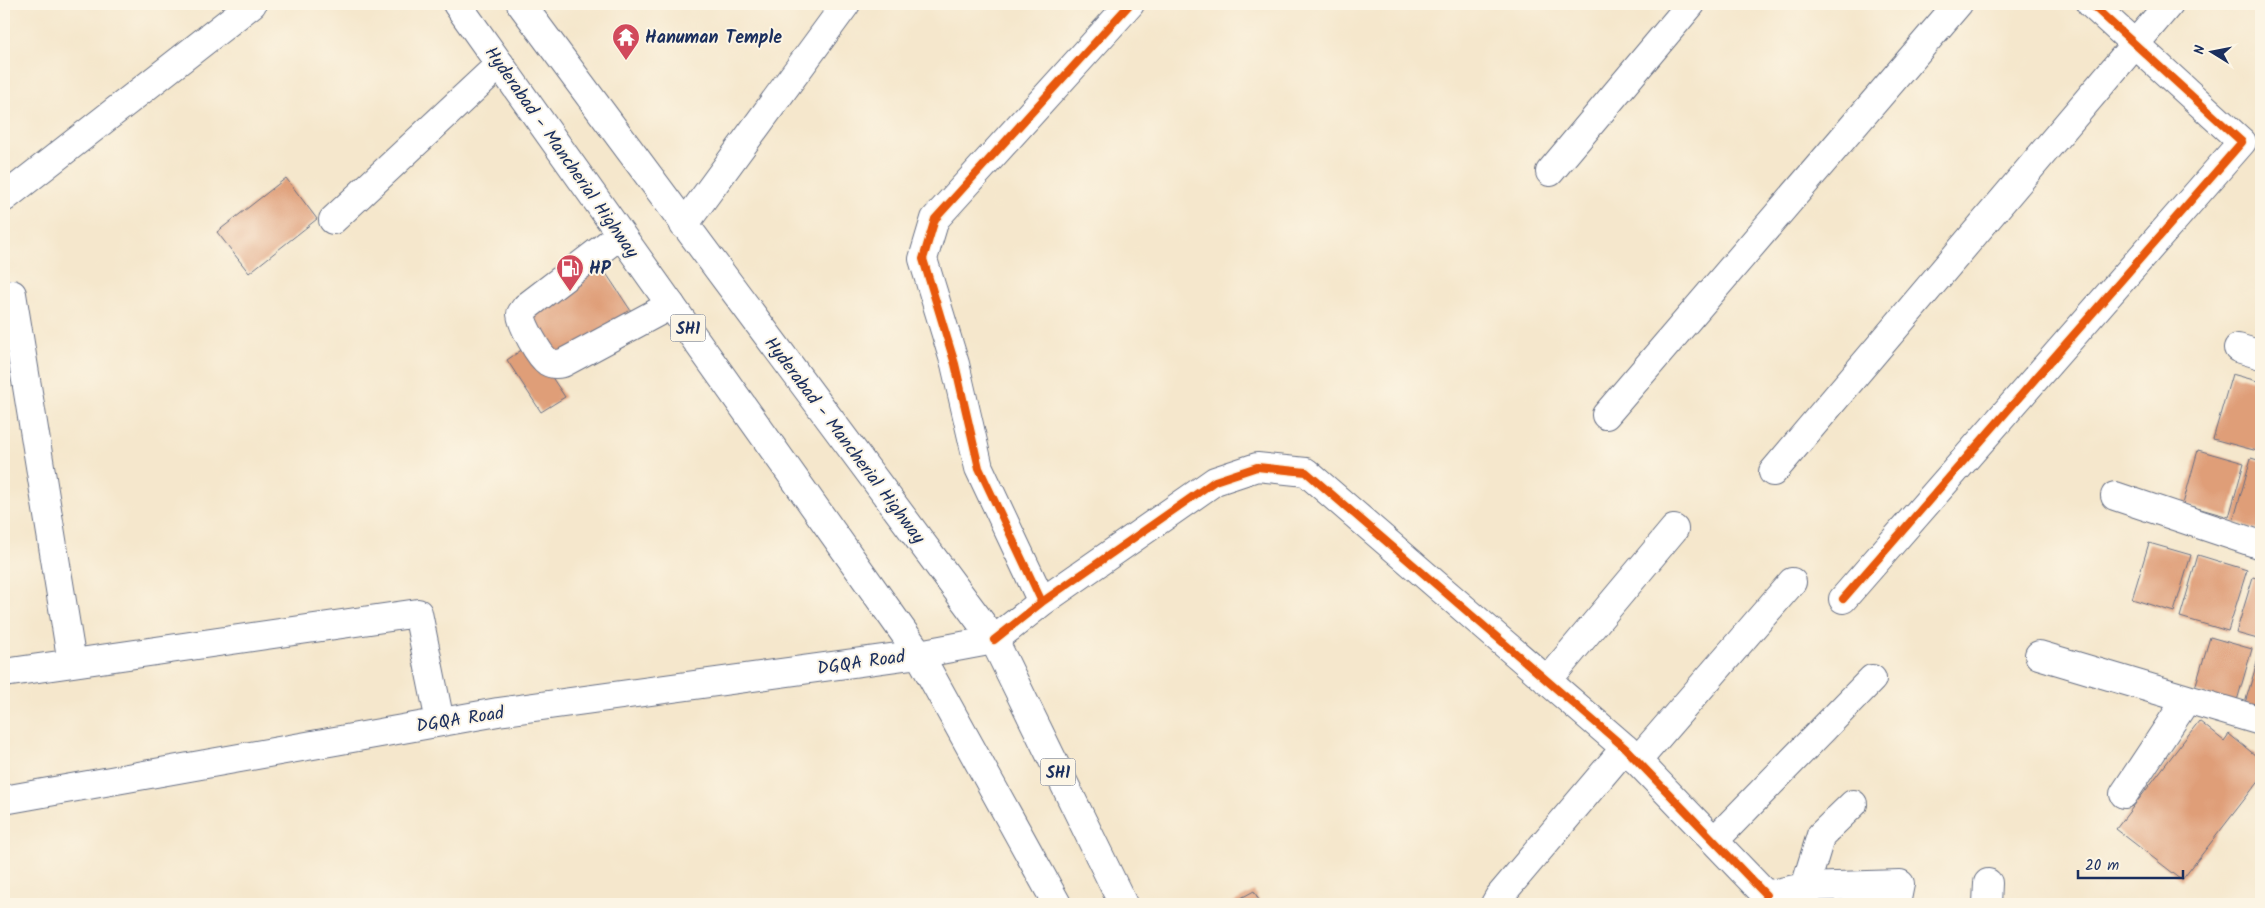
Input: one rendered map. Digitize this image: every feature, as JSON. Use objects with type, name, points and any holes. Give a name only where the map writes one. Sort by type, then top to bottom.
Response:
[{"type":"street","points":[[4,198],[252,4]]},
{"type":"street","name":"Hyderabad - Mancherial Highway","points":[[457,4],[919,654],[1057,904]]},
{"type":"street","name":"Hyderabad - Mancherial Highway","points":[[521,4],[994,640],[1122,904]]},
{"type":"street","points":[[684,225],[846,4]]},
{"type":"street","points":[[1042,602],[978,468],[955,364],[923,259],[935,220],[1130,4]]},
{"type":"street","points":[[1550,172],[1691,4]]},
{"type":"street","points":[[1606,415],[1958,4]]},
{"type":"street","points":[[1843,599],[2242,142],[2091,4]]},
{"type":"street","points":[[1773,472],[2134,43],[2169,4]]},
{"type":"street","points":[[333,220],[500,64]]},
{"type":"street","points":[[620,235],[526,307],[521,314],[522,323],[546,361],[554,364],[564,363],[671,305]]},
{"type":"street","points":[[12,294],[72,663]]},
{"type":"street","points":[[994,640],[1042,602],[1215,481],[1257,467],[1306,472],[1631,754],[1714,841],[1764,900],[1804,887],[1900,884],[1896,904]]},
{"type":"street","points":[[2115,496],[2261,546]]},
{"type":"street","points":[[1547,681],[1674,528]]},
{"type":"street","points":[[1495,904],[1499,897],[1792,582]]},
{"type":"street","points":[[4,673],[418,613],[440,722]]},
{"type":"street","name":"DGQA Road","points":[[4,800],[440,722],[919,654],[994,640]]},
{"type":"street","points":[[2040,656],[2261,721]]},
{"type":"street","points":[[1714,841],[1872,679]]},
{"type":"street","points":[[2124,794],[2187,699]]},
{"type":"street","points":[[1804,887],[1821,835],[1854,804]]},
{"type":"building","points":[[286,178],[317,219],[249,273],[217,232]]},
{"type":"building","points":[[598,261],[631,311],[555,363],[522,315]]},
{"type":"building","points":[[530,344],[565,397],[541,412],[507,360]]},
{"type":"building","points":[[2232,374],[2261,382],[2261,452],[2213,439]]},
{"type":"building","points":[[2198,450],[2244,463],[2229,517],[2183,504]]},
{"type":"building","points":[[2251,458],[2261,461],[2261,530],[2233,522]]},
{"type":"building","points":[[2149,543],[2191,555],[2174,612],[2132,599]]},
{"type":"building","points":[[2198,555],[2247,570],[2228,631],[2180,617]]},
{"type":"building","points":[[2253,577],[2261,580],[2261,640],[2236,633]]},
{"type":"building","points":[[2210,637],[2252,649],[2236,704],[2194,691]]},
{"type":"building","points":[[2261,649],[2261,708],[2245,703]]},
{"type":"building","points":[[2199,721],[2224,741],[2229,734],[2261,760],[2261,778],[2182,880],[2116,829]]},
{"type":"building","points":[[1254,891],[1261,904],[1230,904]]},
{"type":"cycle path","points":[[1042,602],[979,468],[955,364],[923,259],[935,219],[1130,4]]},
{"type":"cycle path","points":[[1843,599],[2242,142],[2091,4]]},
{"type":"cycle path","points":[[994,640],[1042,602],[1215,481],[1257,467],[1306,472],[1625,748],[1766,895],[1763,904]]},
{"type":"place","name":"Hanuman Temple","points":[[626,61]]},
{"type":"place","name":"HP","points":[[570,292]]}]
